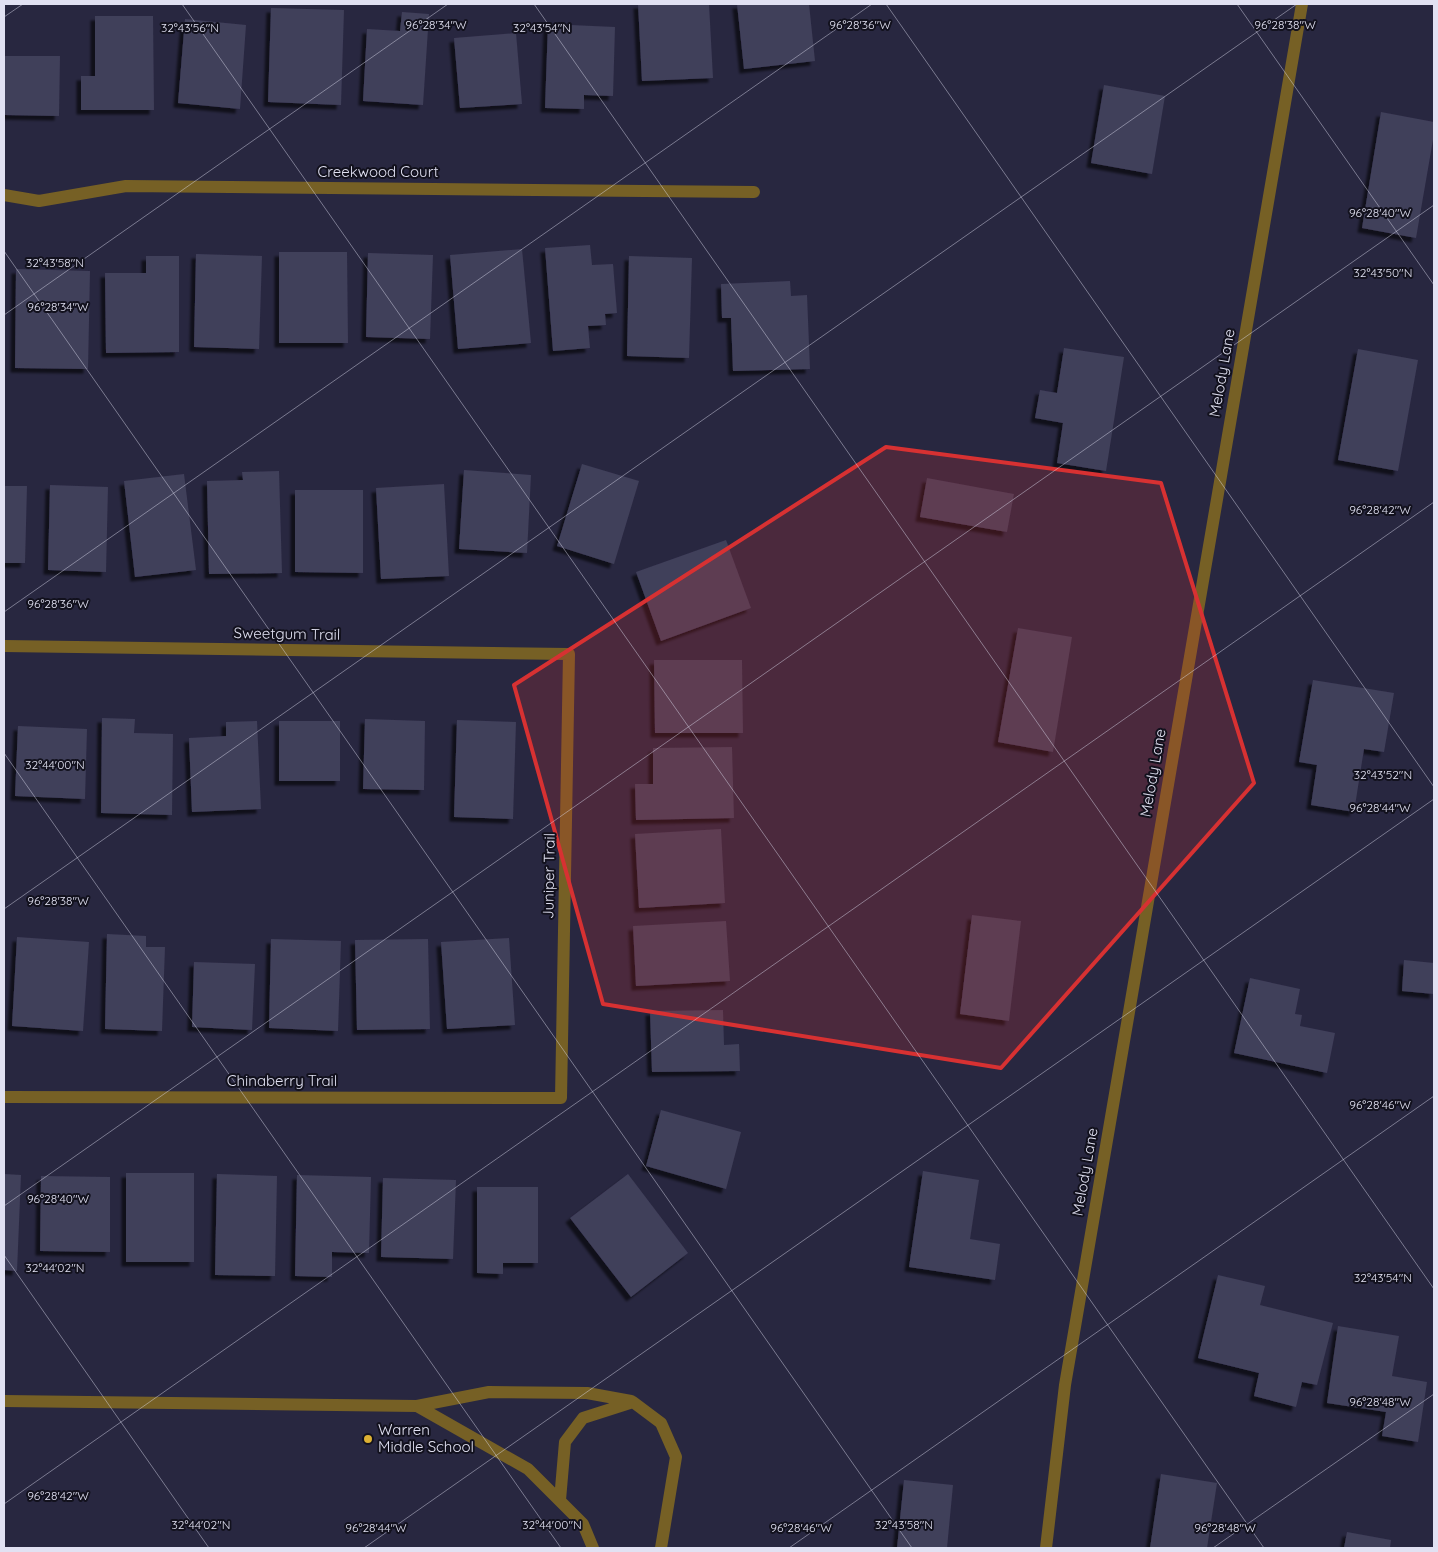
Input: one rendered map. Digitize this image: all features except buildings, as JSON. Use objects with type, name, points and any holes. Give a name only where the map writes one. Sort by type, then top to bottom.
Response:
[{"type":"street","name":"Melody Lane","points":[[1046,1548],[1065,1385],[1302,4]]},
{"type":"street","name":"Creekwood Court","points":[[4,196],[39,201],[126,186],[754,192]]},
{"type":"street","name":"Sweetgum Trail","points":[[4,646],[569,654]]},
{"type":"street","name":"Juniper Trail","points":[[561,1098],[569,654]]},
{"type":"street","name":"Chinaberry Trail","points":[[4,1097],[561,1098]]},
{"type":"street","points":[[4,1400],[417,1406],[489,1392],[587,1393],[633,1402],[661,1423],[676,1457],[661,1548]]},
{"type":"street","points":[[560,1500],[565,1442],[583,1418],[633,1402]]},
{"type":"street","points":[[417,1406],[528,1469],[583,1524],[593,1548]]},
{"type":"highlighted area","points":[[886,447],[1161,483],[1254,783],[1001,1068],[603,1004],[514,685]]},
{"type":"place","name":"Warren Middle School","points":[[368,1439]]}]
